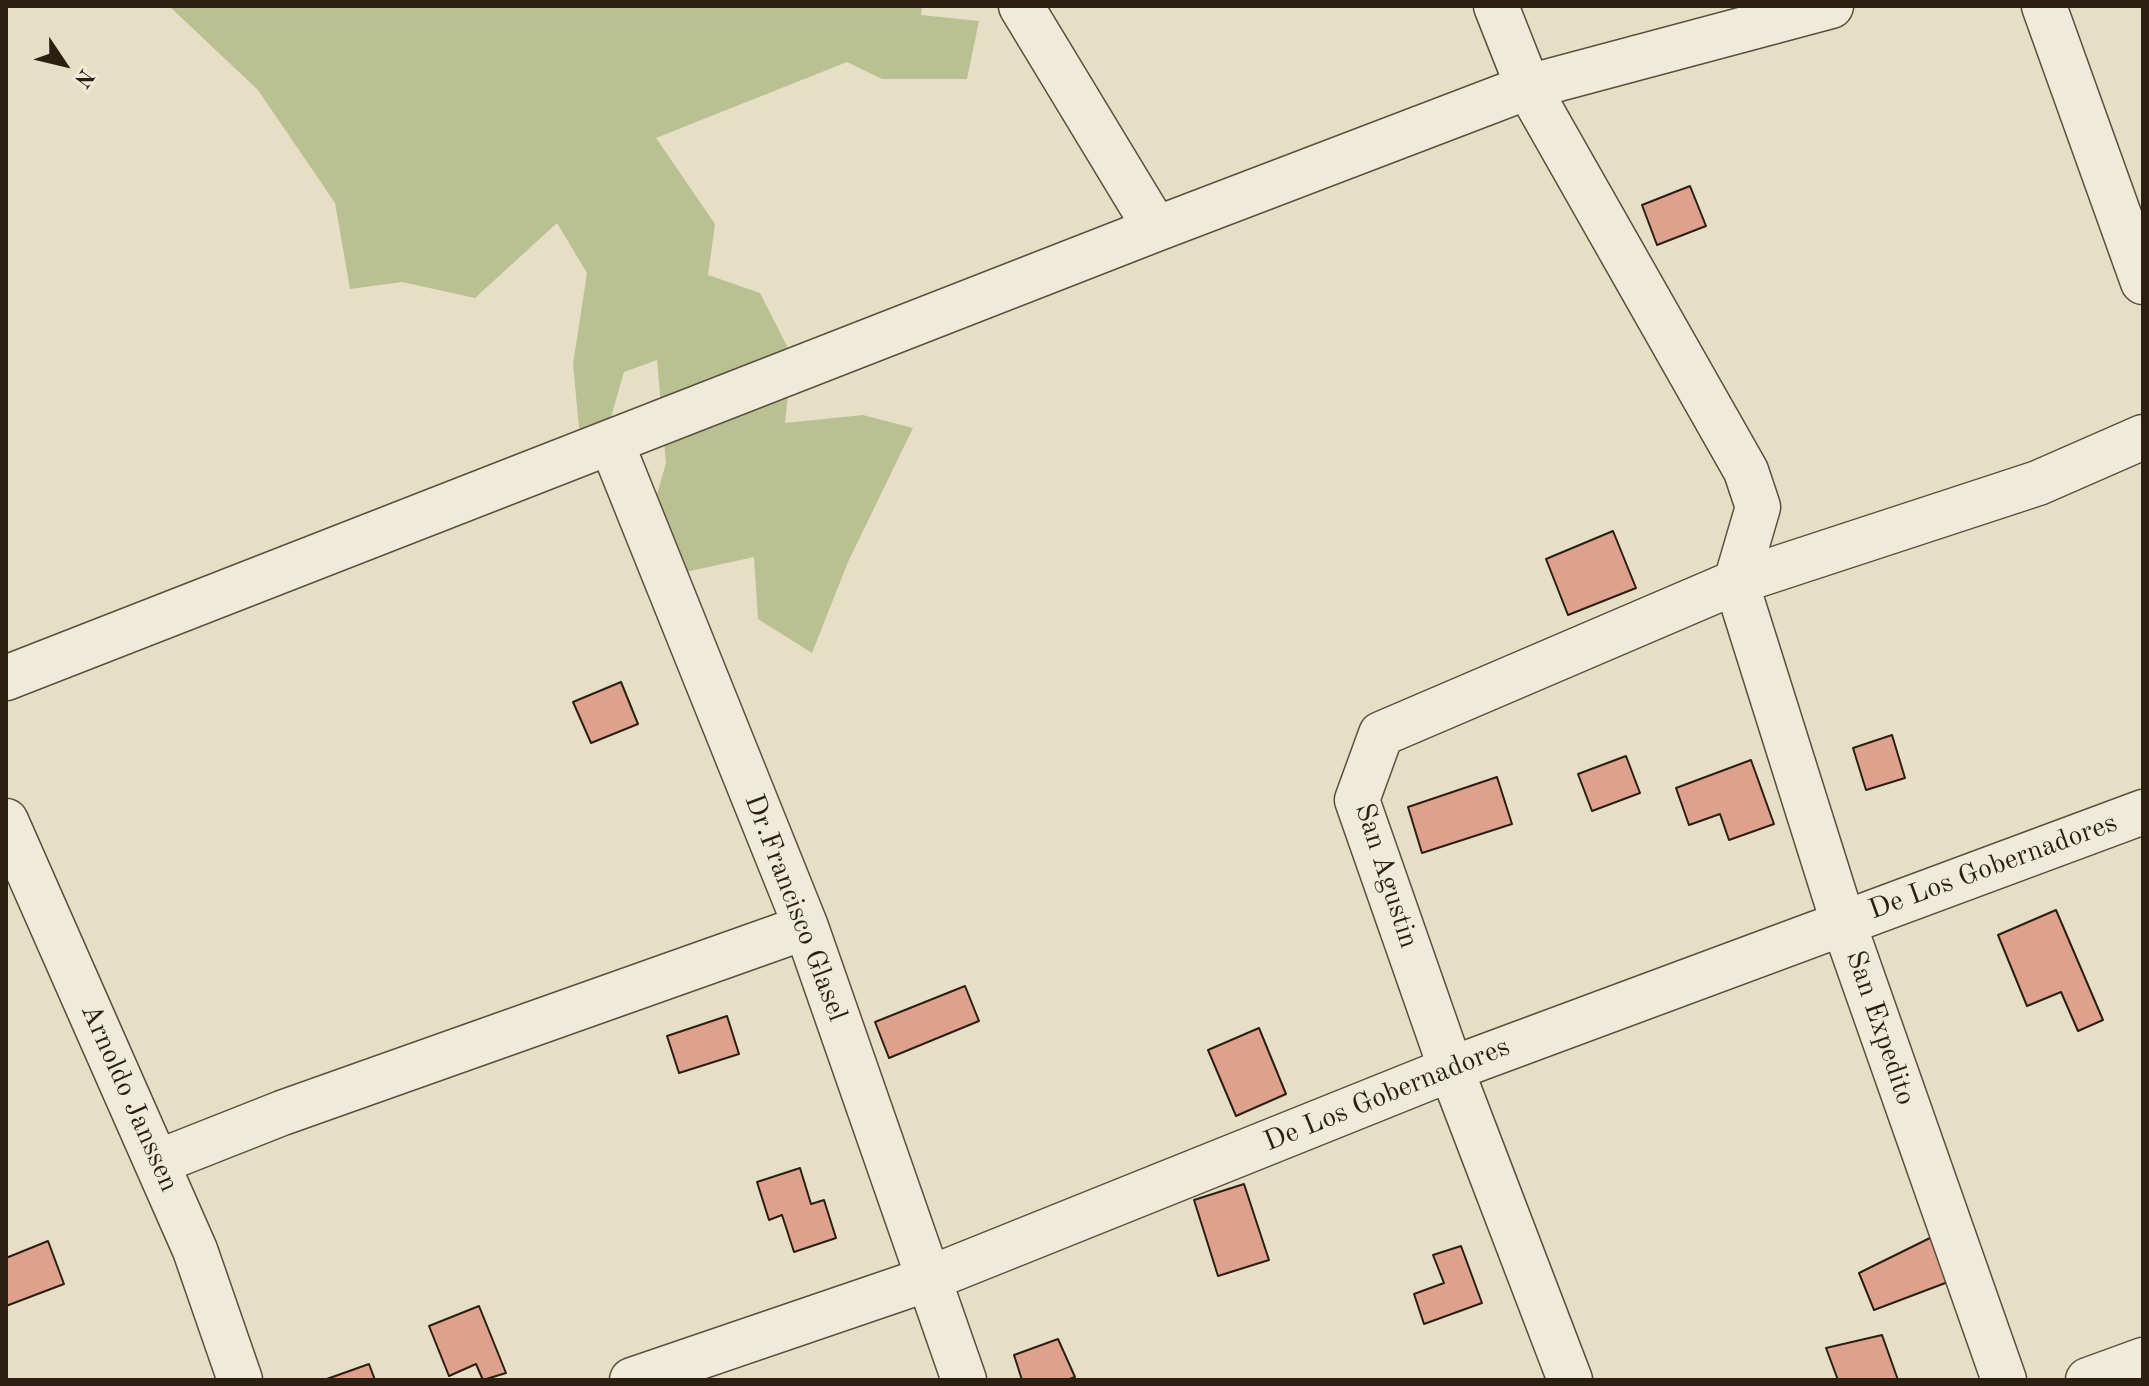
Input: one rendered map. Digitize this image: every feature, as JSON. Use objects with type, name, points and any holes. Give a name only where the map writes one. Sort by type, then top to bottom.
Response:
[{"type":"street","points":[[1021,6],[1156,229]]},
{"type":"street","points":[[1496,6],[1528,87],[1746,471],[1758,507],[1736,582]]},
{"type":"street","points":[[6,678],[1528,87],[1831,6]]},
{"type":"street","points":[[2044,6],[2143,282]]},
{"type":"street","name":"San Agustin","points":[[1570,1380],[1451,1069],[1357,800],[1381,734],[1736,582],[2038,483],[2143,437]]},
{"type":"street","name":"Dr.Francisco Glasel","points":[[611,442],[806,927],[964,1380]]},
{"type":"street","name":"San Expedito","points":[[1736,582],[1843,922],[2004,1380]]},
{"type":"street","name":"De Los Gobernadores","points":[[632,1380],[928,1279],[1451,1069],[2143,812]]},
{"type":"street","name":"Arnoldo Janssen","points":[[6,821],[195,1250],[240,1380]]},
{"type":"street","points":[[158,1162],[282,1113],[806,927]]},
{"type":"street","points":[[2088,1380],[2143,1360]]},
{"type":"green space","points":[[169,6],[922,6],[921,15],[979,21],[967,79],[882,79],[847,62],[656,138],[715,224],[708,275],[760,293],[792,356],[785,423],[863,415],[913,428],[848,562],[812,653],[758,619],[754,557],[676,574],[648,526],[666,463],[657,360],[624,372],[607,431],[579,428],[573,364],[587,273],[557,223],[475,298],[402,282],[350,289],[335,203],[258,90]]},
{"type":"building","points":[[1690,186],[1706,226],[1657,245],[1642,205]]},
{"type":"building","points":[[1613,531],[1636,588],[1568,615],[1546,559]]},
{"type":"building","points":[[621,682],[638,724],[591,743],[573,702]]},
{"type":"building","points":[[1892,735],[1905,778],[1866,790],[1853,748]]},
{"type":"building","points":[[1626,756],[1640,793],[1592,811],[1578,774]]},
{"type":"building","points":[[1751,760],[1774,824],[1729,840],[1720,814],[1689,825],[1676,788]]},
{"type":"building","points":[[1497,777],[1512,824],[1422,853],[1408,807]]},
{"type":"building","points":[[2056,910],[2103,1020],[2078,1031],[2061,992],[2027,1006],[1998,935]]},
{"type":"building","points":[[965,986],[979,1021],[889,1058],[875,1022]]},
{"type":"building","points":[[727,1016],[739,1054],[679,1073],[667,1036]]},
{"type":"building","points":[[1259,1028],[1286,1094],[1236,1116],[1208,1050]]},
{"type":"building","points":[[800,1168],[811,1204],[824,1200],[836,1238],[794,1252],[782,1215],[769,1220],[757,1182]]},
{"type":"building","points":[[1244,1184],[1269,1260],[1218,1276],[1194,1200]]},
{"type":"building","points":[[1934,1236],[1948,1282],[1874,1310],[1859,1273]]},
{"type":"building","points":[[48,1241],[64,1284],[6,1306],[6,1258]]},
{"type":"building","points":[[1461,1246],[1482,1303],[1424,1324],[1414,1294],[1444,1283],[1433,1255]]},
{"type":"building","points":[[479,1306],[506,1373],[483,1380],[476,1364],[449,1376],[429,1326]]},
{"type":"building","points":[[1882,1335],[1898,1380],[1838,1380],[1826,1348]]},
{"type":"building","points":[[1058,1339],[1075,1377],[1067,1380],[1022,1380],[1014,1355]]},
{"type":"building","points":[[369,1364],[375,1380],[324,1380]]}]
